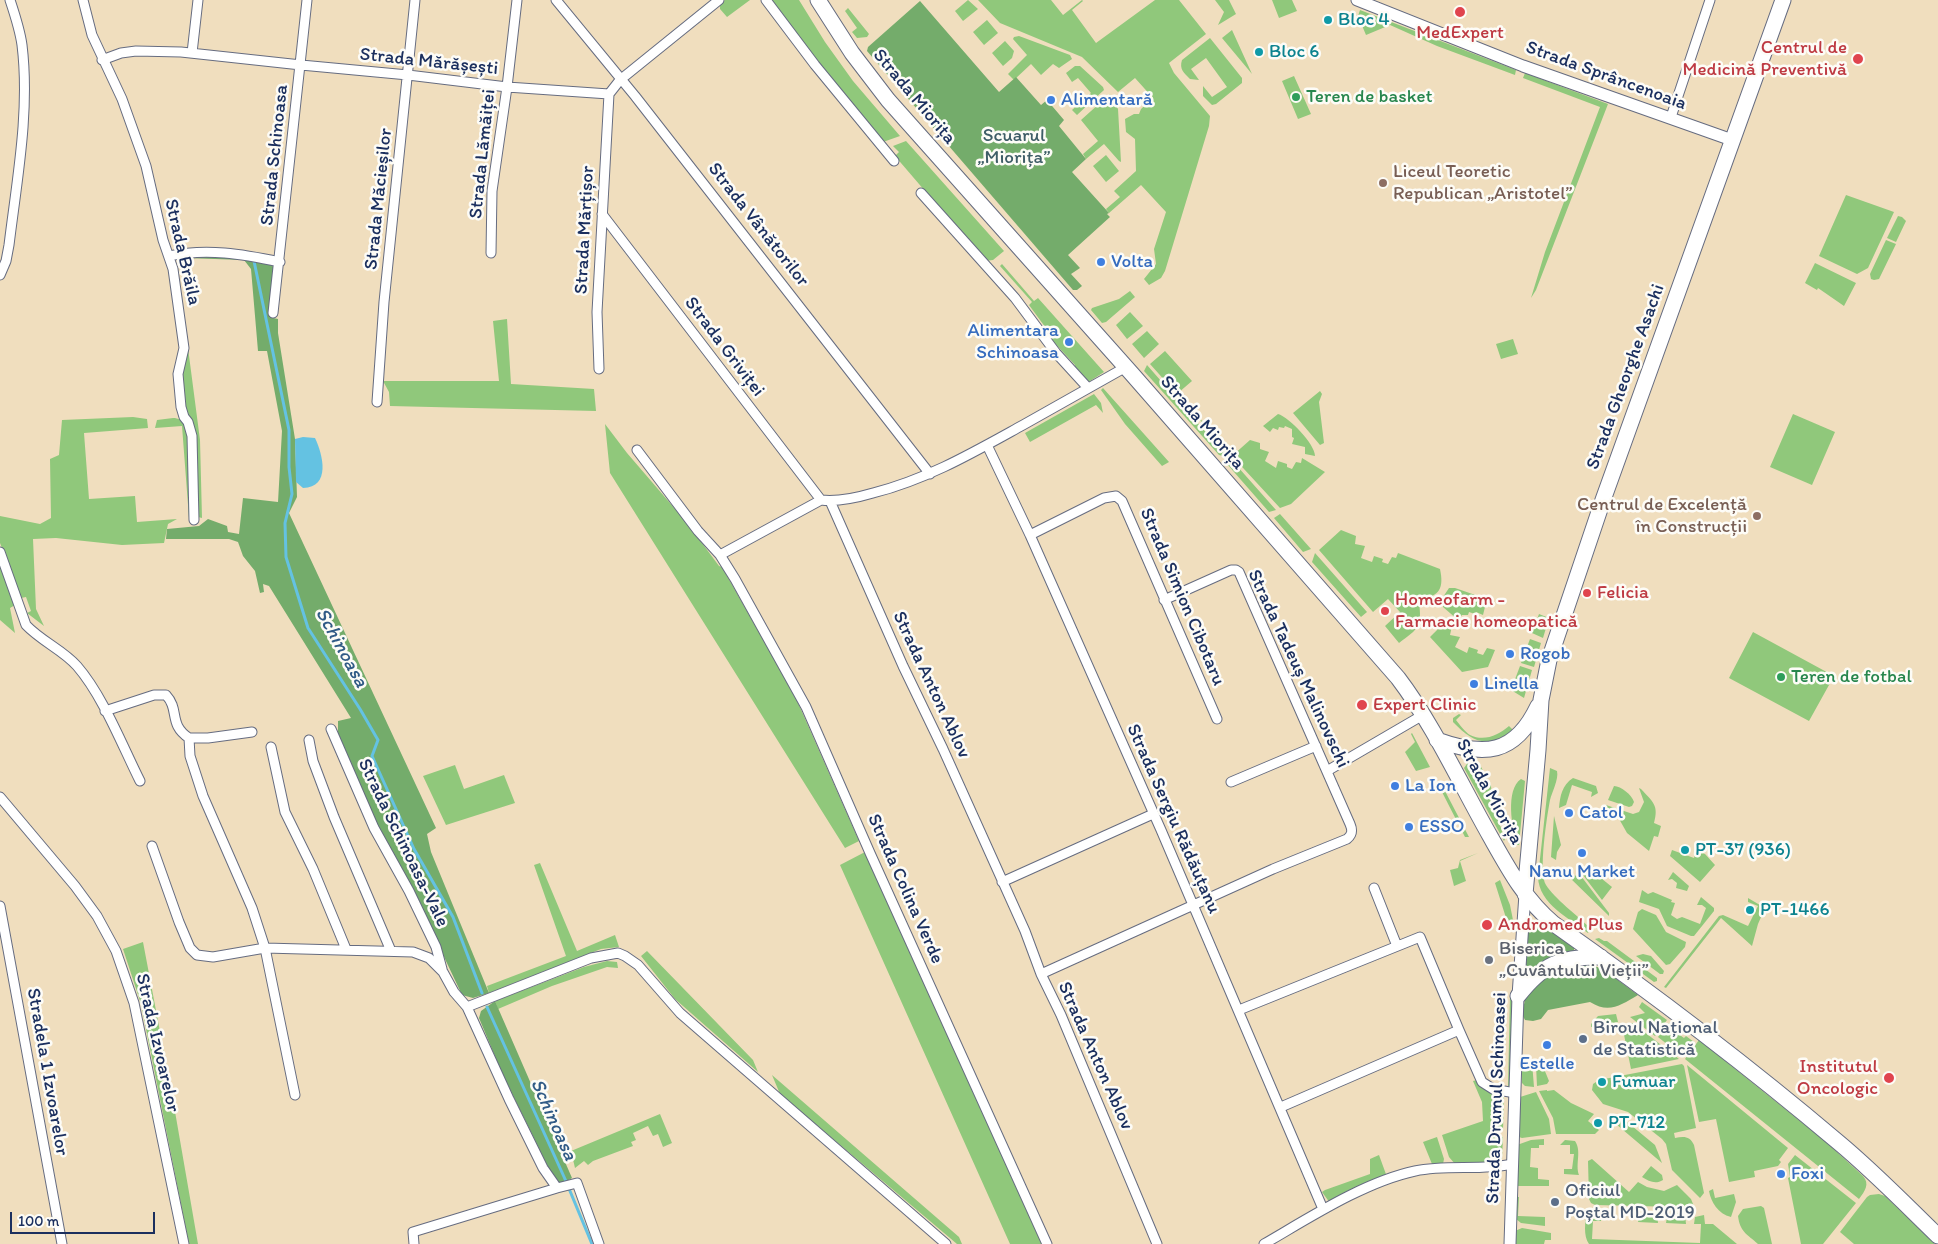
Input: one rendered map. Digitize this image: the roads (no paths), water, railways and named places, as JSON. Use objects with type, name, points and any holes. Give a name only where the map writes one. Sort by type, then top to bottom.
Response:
[{"type":"main road","name":"Strada Miorița","points":[[818,0],[852,53],[888,100],[1384,661],[1423,715],[1503,859],[1525,894],[1543,915],[1708,1037],[1805,1114],[1839,1143],[1938,1236]]},
{"type":"main road","name":"Strada Gheorghe Asachi","points":[[1525,894],[1541,700],[1549,660],[1585,549],[1783,0]]},
{"type":"main road","points":[[1437,740],[1469,749],[1488,750],[1500,746],[1518,736],[1527,726],[1541,700]]},
{"type":"main road","points":[[1518,996],[1535,976],[1552,964],[1575,957],[1601,957]]},
{"type":"street","points":[[0,275],[6,261],[9,245],[22,132],[22,44],[10,0]]},
{"type":"street","name":"Strada Brăila","points":[[83,0],[92,35],[102,60],[122,99],[146,166],[163,240],[173,270],[184,348],[178,374],[181,407],[192,436],[194,520]]},
{"type":"street","points":[[192,53],[198,0]]},
{"type":"street","name":"Strada Schinoasa","points":[[273,313],[302,65],[307,0]]},
{"type":"street","name":"Strada Măcieșilor","points":[[377,402],[384,302],[415,0]]},
{"type":"street","name":"Strada Lămăiței","points":[[492,253],[492,191],[517,0]]},
{"type":"street","name":"Strada Vânătorilor","points":[[556,0],[696,173],[930,474]]},
{"type":"street","points":[[766,0],[815,66],[894,161]]},
{"type":"street","name":"Strada Sprâncenoaia","points":[[1358,0],[1523,66],[1732,140]]},
{"type":"street","points":[[1671,118],[1710,0]]},
{"type":"street","points":[[609,94],[620,80],[714,2]]},
{"type":"street","name":"Strada Mărășești","points":[[102,60],[121,53],[136,51],[192,53],[408,74],[507,86],[609,94]]},
{"type":"street","name":"Strada Mărțișor","points":[[599,369],[598,312],[609,94]]},
{"type":"street","points":[[922,193],[1014,298],[1056,353],[1088,388]]},
{"type":"street","name":"Strada Griviței","points":[[602,214],[825,501]]},
{"type":"street","points":[[169,256],[185,253],[213,252],[238,254],[280,262]]},
{"type":"street","points":[[637,450],[698,531],[720,555],[825,501],[858,497],[886,490],[930,474],[958,461],[1126,367]]},
{"type":"street","name":"Strada Sergiu Rădăuțanu","points":[[987,445],[1030,536],[1194,906],[1323,1209]]},
{"type":"street","name":"Strada Simion Cibotaru","points":[[1030,536],[1104,498],[1116,496],[1125,506],[1216,719]]},
{"type":"street","name":"Strada Anton Ablov","points":[[825,501],[964,794],[1025,931],[1041,974],[1062,1015],[1157,1244]]},
{"type":"street","points":[[0,552],[26,625],[76,664],[86,677],[106,711],[140,782]]},
{"type":"street","name":"Strada Colina Verde","points":[[720,555],[806,707],[1047,1244]]},
{"type":"street","name":"Strada Tadeuș Malinovschi","points":[[1164,600],[1231,570],[1239,572],[1352,830],[1351,836],[1347,839],[1273,869],[1194,906]]},
{"type":"street","points":[[106,711],[154,695],[166,695],[173,707],[175,722],[178,728],[189,738],[208,738],[252,732]]},
{"type":"street","points":[[1327,771],[1423,715]]},
{"type":"street","name":"Strada Schinoasa-Vale","points":[[331,729],[374,828],[409,891],[432,939],[442,972]]},
{"type":"street","points":[[189,738],[190,756],[203,796],[252,908],[265,948],[294,1095]]},
{"type":"street","points":[[309,740],[313,761],[334,817],[391,951]]},
{"type":"street","points":[[1231,782],[1316,746]]},
{"type":"street","points":[[271,747],[285,812],[313,869],[346,949]]},
{"type":"street","name":"Strada Izvoarelor","points":[[0,797],[75,886],[97,916],[116,951],[134,1004],[184,1244]]},
{"type":"street","points":[[1002,882],[1153,814]]},
{"type":"street","name":"Strada Schinoasa-Vale","points":[[152,846],[179,922],[190,948],[197,954],[213,957],[265,948],[346,949],[413,952],[428,958],[442,972],[466,1007],[508,1099],[539,1160],[561,1187]]},
{"type":"street","points":[[1374,888],[1397,946]]},
{"type":"street","name":"Strada Drumul Schinoasei","points":[[1510,1244],[1518,996],[1525,894]]},
{"type":"street","name":"Stradela 1 Izvoarelor","points":[[0,906],[62,1244]]},
{"type":"street","points":[[1041,974],[1194,906]]},
{"type":"street","points":[[1239,1010],[1420,936],[1484,1085],[1493,1090],[1515,1093]]},
{"type":"street","points":[[466,1007],[591,958],[610,954],[626,956],[638,966],[680,1013],[946,1244]]},
{"type":"street","points":[[1281,1108],[1459,1030]]},
{"type":"street","points":[[1264,1244],[1323,1209],[1386,1180],[1431,1168],[1496,1167],[1513,1164]]},
{"type":"street","points":[[414,1244],[413,1232],[577,1183],[599,1244]]},
{"type":"water","points":[[303,437],[315,438],[322,461],[322,469],[318,482],[303,488],[296,482],[295,439]]},
{"type":"waterway","name":"Schinoasa","points":[[254,261],[289,430],[289,467],[292,494],[285,523],[286,557],[308,628],[378,740],[372,756],[414,849],[453,917],[482,993]]},
{"type":"waterway","name":"Schinoasa","points":[[487,1007],[565,1179],[592,1244]]},
{"type":"place","name":"MedExpert","points":[[1460,12]]},
{"type":"place","name":"Bloc 4","points":[[1328,20]]},
{"type":"place","name":"Bloc 6","points":[[1259,52]]},
{"type":"place","name":"Centrul de Medicină Preventivă","points":[[1858,59]]},
{"type":"place","name":"Teren de basket","points":[[1296,97]]},
{"type":"place","name":"Alimentară","points":[[1051,100]]},
{"type":"place","name":"Liceul Teoretic Republican „Aristotel”","points":[[1383,183]]},
{"type":"place","name":"Volta","points":[[1101,262]]},
{"type":"place","name":"Alimentara Schinoasa","points":[[1069,342]]},
{"type":"place","name":"Centrul de Excelență în Construcții","points":[[1757,516]]},
{"type":"place","name":"Felicia","points":[[1587,593]]},
{"type":"place","name":"Homeofarm - Farmacie homeopatică","points":[[1385,611]]},
{"type":"place","name":"Rogob","points":[[1510,654]]},
{"type":"place","name":"Teren de fotbal","points":[[1781,677]]},
{"type":"place","name":"Linella","points":[[1474,684]]},
{"type":"place","name":"Expert Clinic","points":[[1362,705]]},
{"type":"place","name":"La Ion","points":[[1395,786]]},
{"type":"place","name":"Catol","points":[[1569,813]]},
{"type":"place","name":"ESSO","points":[[1409,827]]},
{"type":"place","name":"PT-37 (936)","points":[[1685,850]]},
{"type":"place","name":"Nanu Market","points":[[1582,853]]},
{"type":"place","name":"PT-1466","points":[[1750,910]]},
{"type":"place","name":"Andromed Plus","points":[[1487,925]]},
{"type":"place","name":"Biserica „Cuvântului Vieții”","points":[[1489,960]]},
{"type":"place","name":"Biroul Național de Statistică","points":[[1583,1039]]},
{"type":"place","name":"Estelle","points":[[1547,1045]]},
{"type":"place","name":"Institutul Oncologic","points":[[1889,1078]]},
{"type":"place","name":"Fumuar","points":[[1602,1082]]},
{"type":"place","name":"PT-712","points":[[1598,1123]]},
{"type":"place","name":"Foxi","points":[[1781,1174]]},
{"type":"place","name":"Oficiul Poștal MD-2019","points":[[1555,1202]]},
{"type":"park label","name":"Scuarul „Miorița”","points":[[1014,147]]}]
